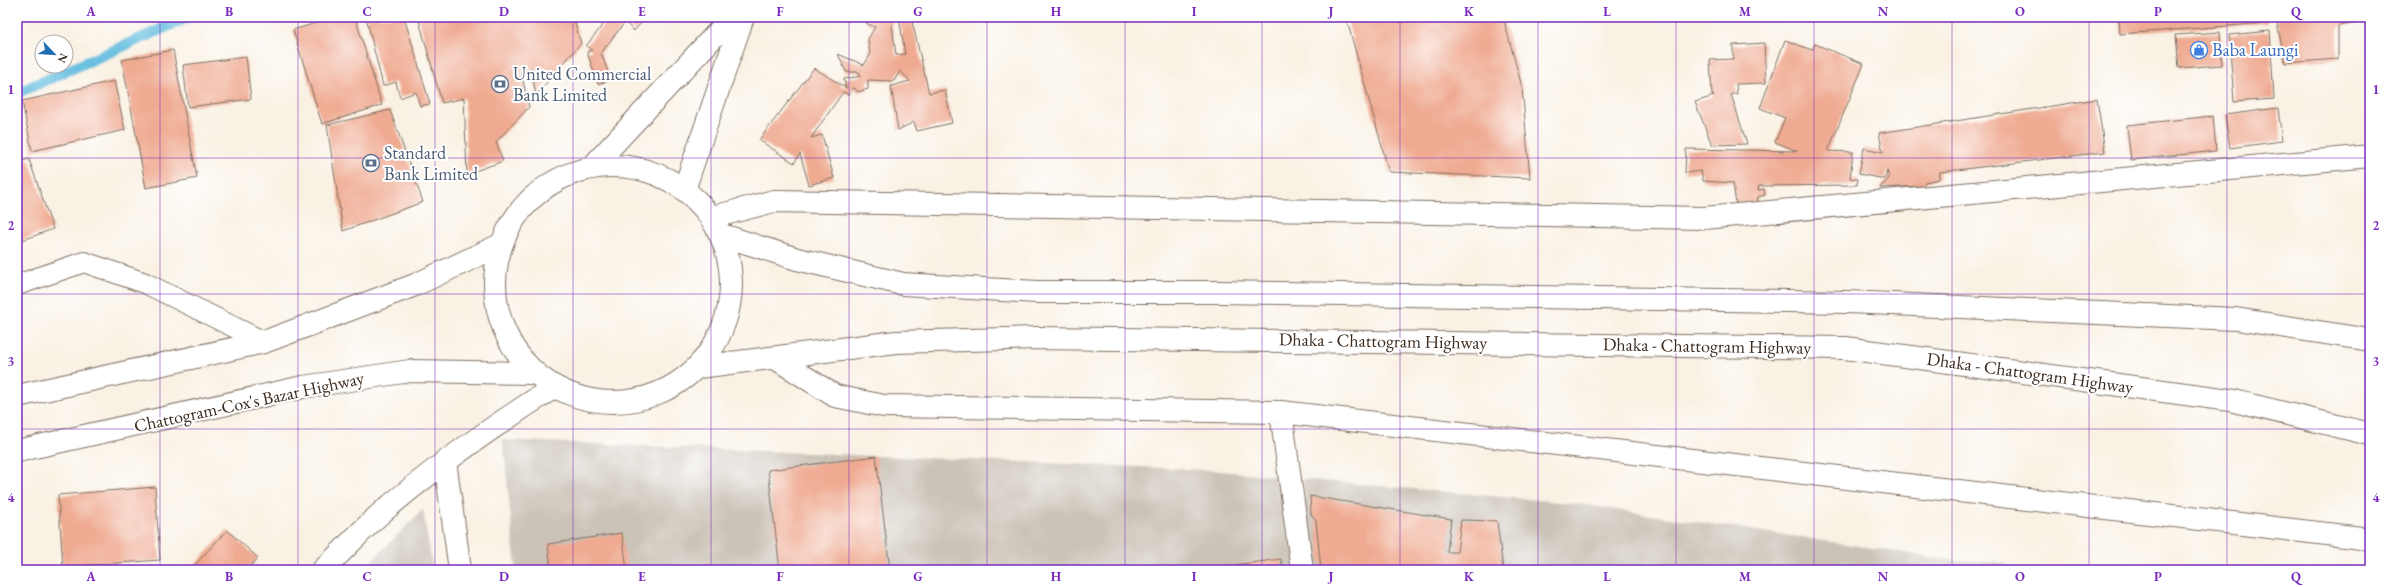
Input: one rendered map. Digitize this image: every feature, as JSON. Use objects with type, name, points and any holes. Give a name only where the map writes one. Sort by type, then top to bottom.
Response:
[{"type":"main road","points":[[593,166],[732,17]]},
{"type":"main road","points":[[685,187],[743,17]]},
{"type":"main road","points":[[718,226],[774,201],[1704,218],[2370,156]]},
{"type":"main road","points":[[593,166],[641,167],[685,187],[718,226],[733,281],[724,327],[699,367],[667,390],[630,402],[590,402],[553,388],[532,373],[505,335],[493,291],[500,246],[521,208],[553,180],[593,166]]},
{"type":"main road","points":[[718,226],[797,259],[903,284],[1038,292],[1234,292],[1847,302],[2236,319],[2370,340]]},
{"type":"main road","points":[[17,396],[264,342],[415,285],[500,246]]},
{"type":"main road","name":"Dhaka - Chattogram Highway","points":[[699,367],[896,342],[1037,338],[1845,348],[2230,400],[2370,434]]},
{"type":"main road","points":[[775,358],[835,396],[884,406],[1281,412],[2370,539]]},
{"type":"main road","name":"Chattogram-Cox's Bazar Highway","points":[[17,451],[303,387],[410,371],[532,373]]},
{"type":"main road","points":[[323,570],[385,510],[445,461],[553,388]]},
{"type":"main road","points":[[1281,412],[1302,570]]},
{"type":"main road","points":[[445,461],[460,570]]},
{"type":"lane","points":[[17,285],[84,262],[145,283],[264,342]]},
{"type":"shaded area","points":[[503,440],[1210,470],[1287,477],[1299,570],[516,570]]},
{"type":"shaded area","points":[[1303,479],[1571,503],[1952,560],[2007,563],[2009,570],[1316,570],[1303,508],[1305,497]]},
{"type":"shaded area","points":[[423,509],[433,570],[363,570]]},
{"type":"building","points":[[336,17],[355,17],[382,105],[322,124],[293,30]]},
{"type":"building","points":[[366,17],[404,17],[430,104],[420,106],[416,92],[400,98],[396,82],[383,86]]},
{"type":"building","name":"United Commercial Bank Limited","points":[[418,17],[573,17],[581,43],[536,95],[531,68],[521,72],[529,107],[496,142],[503,161],[467,174],[464,98],[442,103]]},
{"type":"building","points":[[609,17],[636,17],[642,22],[634,31],[625,22],[601,53],[611,80],[598,84],[587,52],[592,50],[586,46]]},
{"type":"building","points":[[869,17],[891,18],[896,55],[905,54],[899,17],[911,17],[929,93],[945,90],[952,123],[917,131],[914,122],[898,130],[891,86],[910,81],[900,71],[894,81],[868,80],[868,89],[858,92],[853,87],[849,95],[843,92],[811,138],[822,135],[834,178],[809,185],[800,154],[794,163],[759,140],[814,68],[846,88],[844,79],[861,76],[859,72],[846,72],[838,54],[864,65],[870,55],[868,39],[875,27],[866,23]]},
{"type":"building","points":[[1346,17],[1503,17],[1522,87],[1530,178],[1389,172]]},
{"type":"building","points":[[2119,17],[2268,17],[2268,23],[2120,34]]},
{"type":"building","points":[[2276,17],[2370,17],[2370,21],[2338,26],[2338,59],[2285,63]]},
{"type":"building","points":[[2270,31],[2274,99],[2234,102],[2229,35]]},
{"type":"building","name":"Baba Laungi","points":[[2220,32],[2222,65],[2179,68],[2176,35]]},
{"type":"building","points":[[1785,40],[1812,50],[1815,44],[1864,64],[1828,151],[1853,152],[1850,178],[1858,179],[1857,185],[1759,186],[1758,190],[1764,189],[1765,195],[1758,197],[1757,205],[1736,205],[1733,183],[1703,181],[1701,171],[1685,173],[1686,149],[1797,151],[1775,142],[1785,118],[1760,108]]},
{"type":"building","points":[[1764,43],[1766,83],[1736,84],[1737,94],[1731,94],[1747,144],[1712,145],[1695,102],[1714,96],[1712,95],[1710,60],[1733,59],[1733,45]]},
{"type":"building","points":[[173,50],[197,178],[146,188],[122,60]]},
{"type":"building","points":[[246,57],[251,99],[188,107],[183,65]]},
{"type":"building","points":[[114,81],[125,130],[32,151],[22,101]]},
{"type":"building","points":[[2097,99],[2105,152],[1940,172],[1939,179],[1925,182],[1923,186],[1880,188],[1889,178],[1887,171],[1885,179],[1859,174],[1864,148],[1883,152],[1879,133]]},
{"type":"building","points":[[2278,108],[2282,141],[2230,148],[2225,115]]},
{"type":"building","name":"Standard Bank Limited","points":[[390,110],[423,202],[343,231],[327,125]]},
{"type":"building","points":[[2213,116],[2216,151],[2131,160],[2127,125]]},
{"type":"building","points":[[29,159],[53,229],[17,242],[17,163]]},
{"type":"building","points":[[876,456],[890,570],[780,570],[768,470]]},
{"type":"building","points":[[155,487],[160,560],[63,567],[58,495]]},
{"type":"building","points":[[1310,496],[1451,519],[1447,552],[1457,552],[1461,520],[1497,521],[1503,570],[1321,570],[1316,520],[1311,514]]},
{"type":"building","points":[[227,530],[258,558],[247,570],[190,570]]},
{"type":"building","points":[[622,533],[627,570],[551,570],[548,544]]},
{"type":"building","points":[[1281,559],[1283,570],[1204,570],[1204,569]]},
{"type":"waterway","points":[[17,93],[189,17]]},
{"type":"place","name":"Baba Laungi","points":[[2199,50]]},
{"type":"place","name":"United Commercial Bank Limited","points":[[500,84]]},
{"type":"place","name":"Standard Bank Limited","points":[[371,163]]}]
